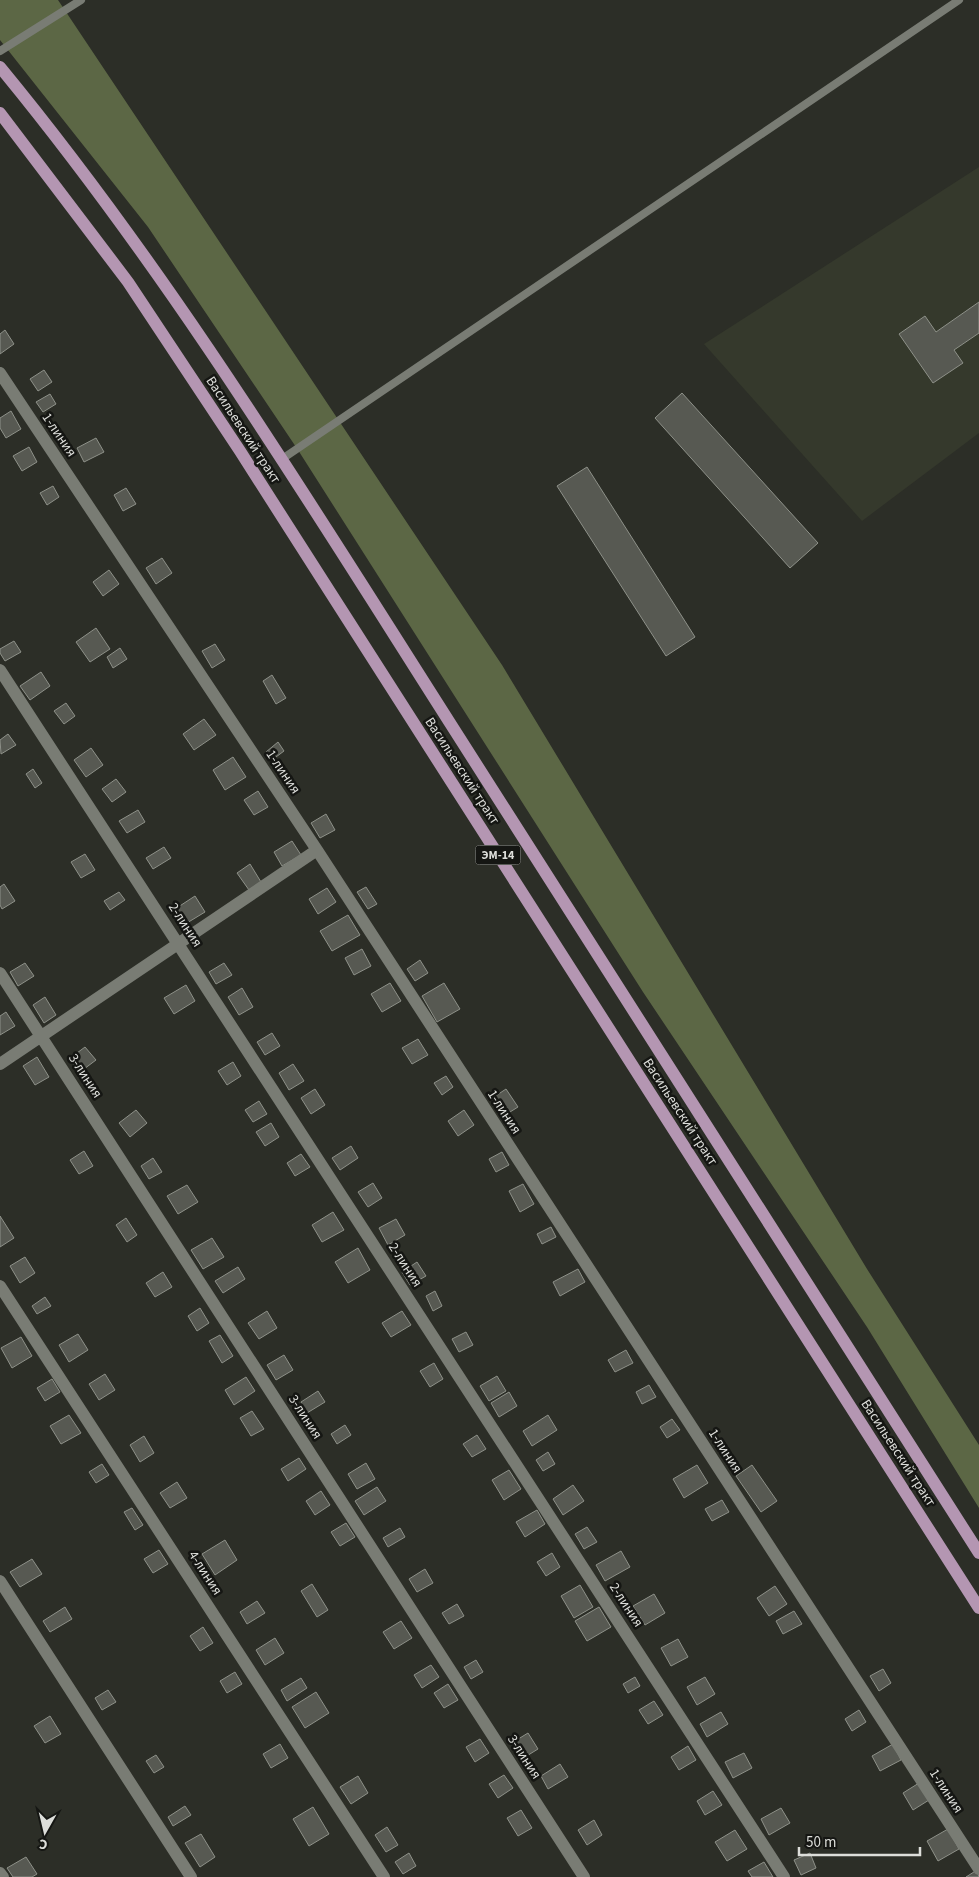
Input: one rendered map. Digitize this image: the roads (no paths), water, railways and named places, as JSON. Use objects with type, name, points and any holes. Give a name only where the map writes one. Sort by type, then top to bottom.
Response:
[{"type":"main road","name":"Васильевский тракт","points":[[0,67],[134,242],[282,459],[979,1552]]},
{"type":"main road","name":"Васильевский тракт","points":[[0,113],[128,282],[240,451],[979,1608]]},
{"type":"street","name":"1-линия","points":[[0,373],[317,850],[979,1870]]},
{"type":"street","name":"2-линия","points":[[0,670],[784,1877]]},
{"type":"street","points":[[0,1064],[317,850]]},
{"type":"street","name":"3-линия","points":[[0,973],[584,1877]]},
{"type":"street","name":"4-линия","points":[[0,1286],[384,1877]]},
{"type":"street","points":[[0,1580],[191,1877]]},
{"type":"street","points":[[0,1873],[3,1877]]},
{"type":"lane","points":[[0,51],[82,0]]},
{"type":"lane","points":[[282,459],[959,0]]}]
